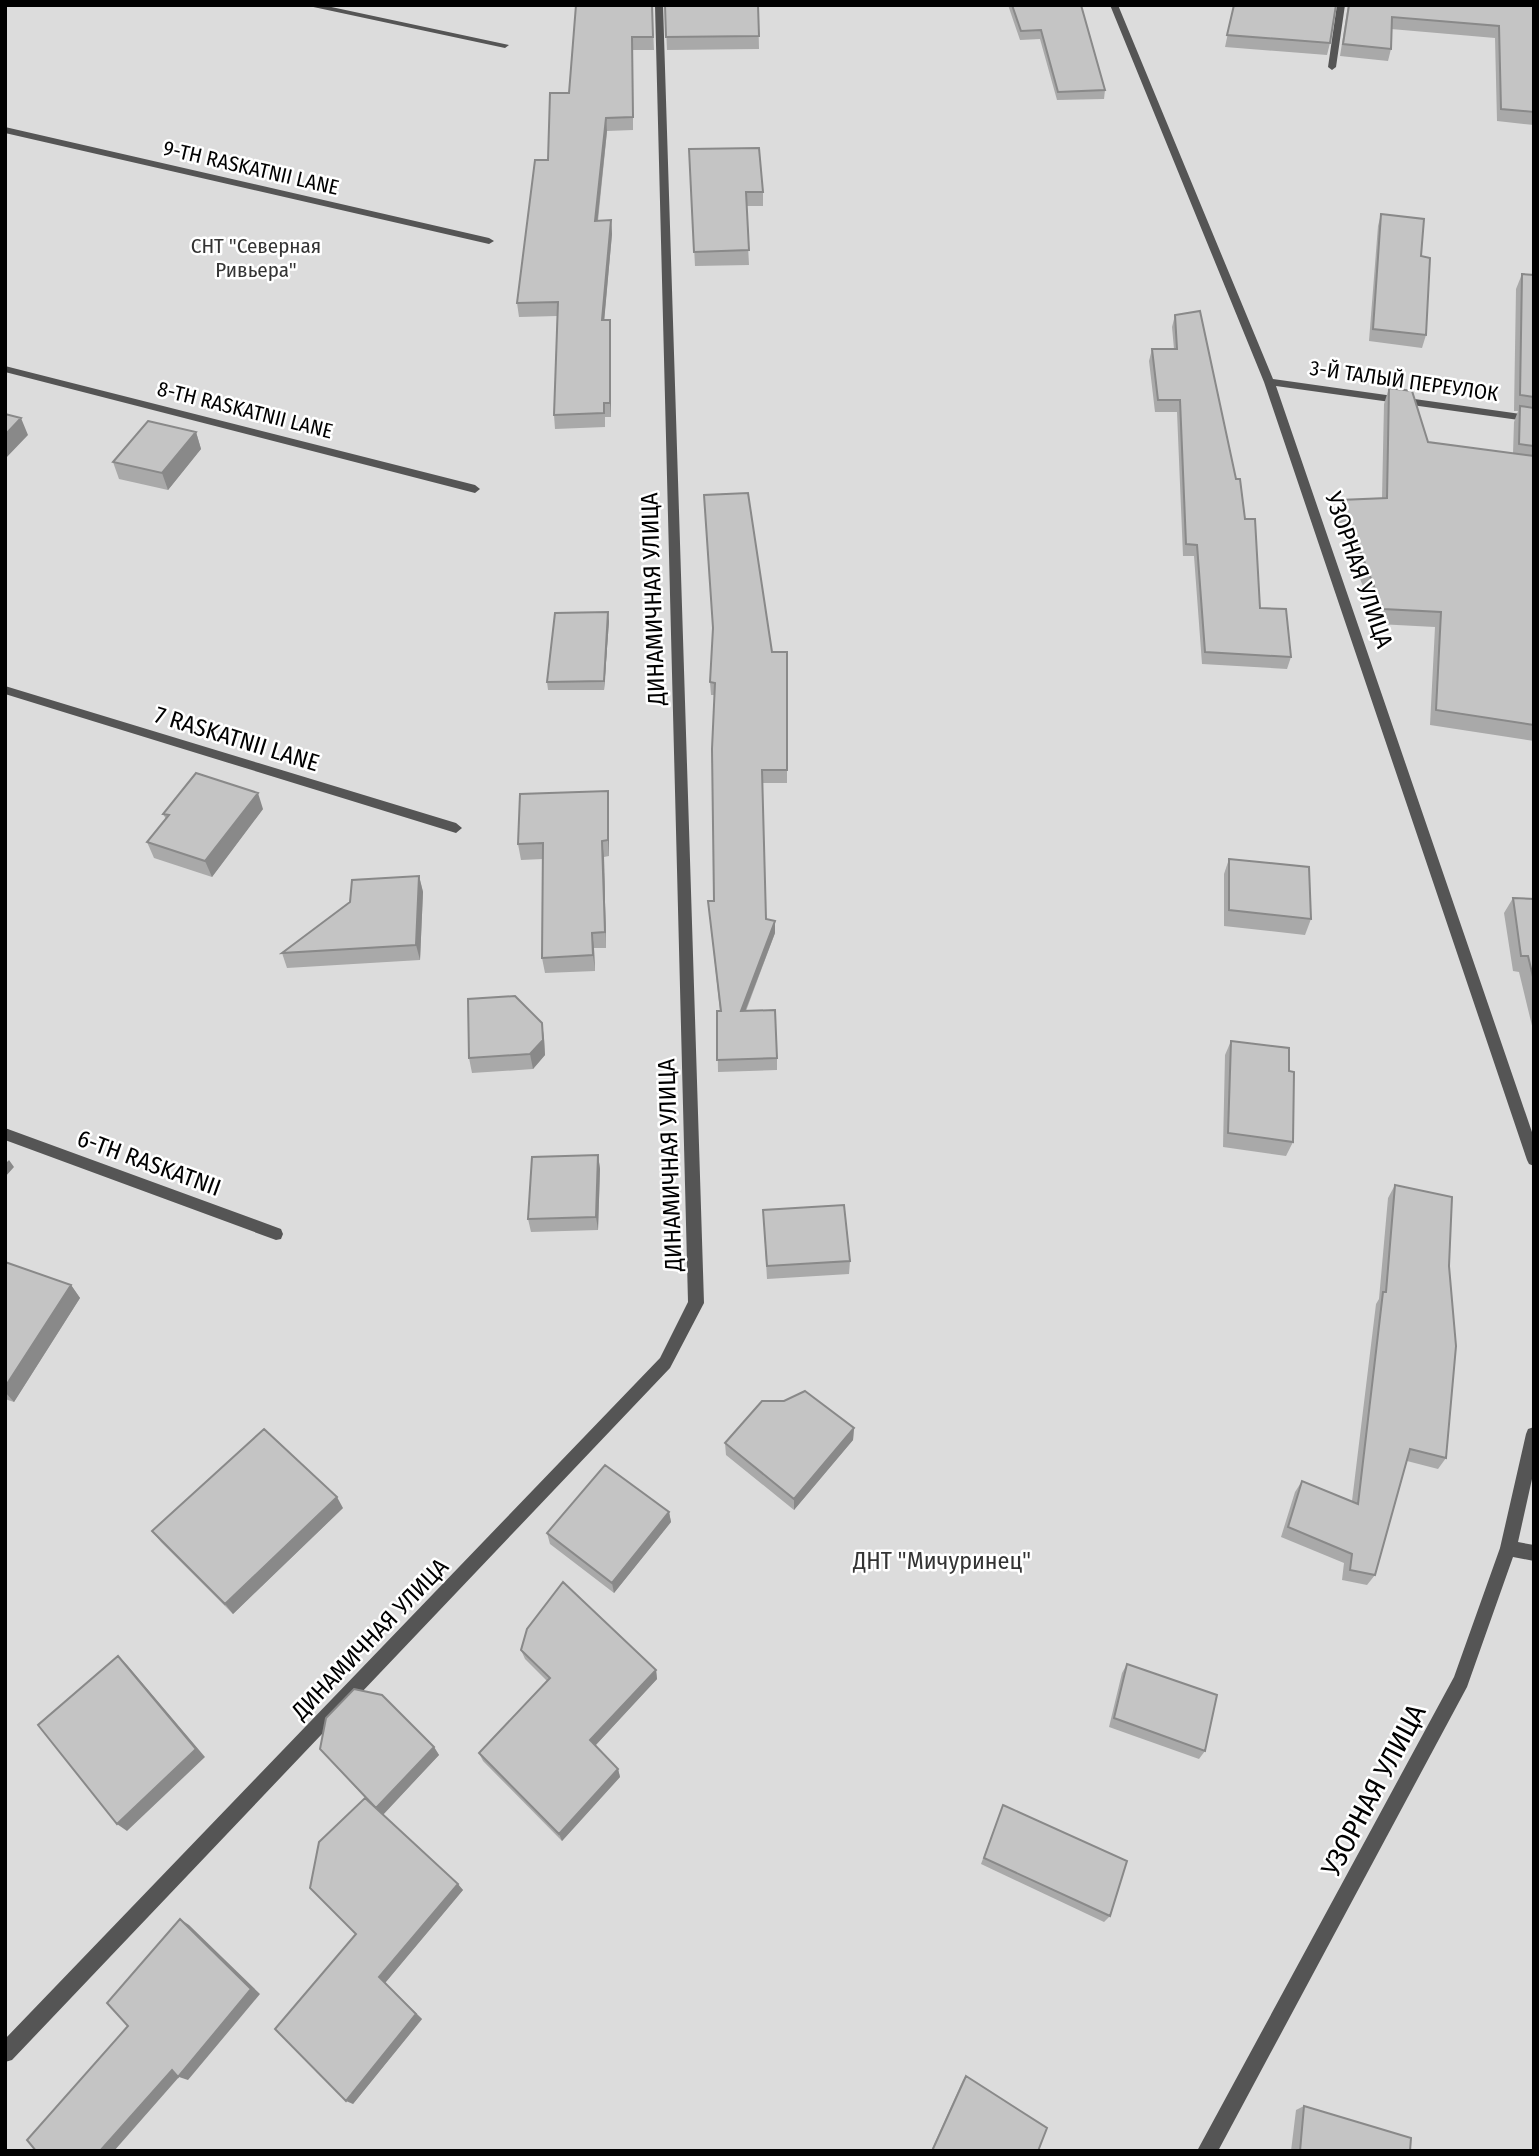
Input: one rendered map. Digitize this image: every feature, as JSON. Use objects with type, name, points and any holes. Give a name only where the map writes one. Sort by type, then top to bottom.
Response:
[{"type":"street","points":[[308,5],[505,45]]},
{"type":"street","name":"ДИНАМИЧНАЯ УЛИЦА","points":[[5,2053],[665,1363],[696,1303],[659,5]]},
{"type":"street","name":"УЗОРНАЯ УЛИЦА","points":[[1114,5],[1269,382],[1534,1160]]},
{"type":"street","points":[[1332,67],[1341,5]]},
{"type":"street","name":"9-TH RASKATNII LANE","points":[[5,130],[489,241]]},
{"type":"street","name":"8-TH RASKATNII LANE","points":[[5,369],[475,489]]},
{"type":"street","name":"3-Й ТАЛЫЙ ПЕРЕУЛОК","points":[[1269,382],[1534,419]]},
{"type":"street","name":"7 RASKATNII LANE","points":[[5,690],[456,828]]},
{"type":"street","name":"6-TH RASKATNII","points":[[5,1134],[276,1234]]},
{"type":"street","name":"УЗОРНАЯ УЛИЦА","points":[[1207,2151],[1461,1681],[1508,1548],[1534,1434]]},
{"type":"street","points":[[1508,1548],[1534,1553]]},
{"type":"green space","name":"ДНТ \"Мичуринец\"","points":[[5,5],[1534,5],[1534,2151],[5,2151]]},
{"type":"building","points":[[576,5],[652,5],[653,37],[632,37],[633,117],[606,118],[595,221],[611,220],[602,320],[610,320],[610,403],[604,403],[604,413],[554,415],[558,302],[517,303],[535,160],[548,160],[550,93],[569,93]]},
{"type":"building","points":[[665,5],[758,5],[759,36],[666,37]]},
{"type":"building","points":[[1012,5],[1081,5],[1105,90],[1058,92],[1041,30],[1021,31]]},
{"type":"building","points":[[1234,5],[1336,5],[1330,43],[1227,35]]},
{"type":"building","points":[[1349,5],[1534,5],[1534,112],[1501,109],[1499,26],[1392,17],[1391,49],[1343,44]]},
{"type":"building","points":[[759,148],[763,192],[746,192],[749,250],[694,252],[689,149]]},
{"type":"building","points":[[1381,214],[1424,219],[1421,256],[1430,258],[1426,335],[1373,329]]},
{"type":"building","points":[[1522,274],[1534,275],[1534,397],[1520,395]]},
{"type":"building","points":[[1200,311],[1236,479],[1240,479],[1245,519],[1255,519],[1260,608],[1286,609],[1291,657],[1205,652],[1197,545],[1186,544],[1180,400],[1158,400],[1152,349],[1177,349],[1175,315]]},
{"type":"building","points":[[1389,388],[1412,391],[1428,442],[1534,456],[1534,725],[1436,710],[1441,612],[1383,609],[1340,500],[1387,498]]},
{"type":"building","points":[[1520,406],[1534,408],[1534,446],[1519,444]]},
{"type":"building","points":[[5,414],[21,418],[5,435]]},
{"type":"building","points":[[148,421],[196,432],[162,473],[113,462]]},
{"type":"building","points":[[748,493],[772,652],[787,652],[787,770],[762,770],[766,919],[775,921],[741,1011],[775,1010],[777,1058],[717,1060],[717,1011],[721,1011],[708,901],[714,901],[712,749],[715,683],[710,682],[713,628],[704,495]]},
{"type":"building","points":[[608,612],[604,681],[547,682],[555,613]]},
{"type":"building","points":[[196,773],[258,793],[205,861],[147,842],[169,815],[163,814]]},
{"type":"building","points":[[608,791],[608,840],[602,841],[605,932],[592,933],[593,955],[542,958],[543,843],[518,844],[520,794]]},
{"type":"building","points":[[1229,859],[1309,867],[1311,919],[1229,910]]},
{"type":"building","points":[[419,876],[416,945],[282,953],[350,902],[352,880]]},
{"type":"building","points":[[1513,898],[1534,899],[1534,981],[1528,956],[1521,956]]},
{"type":"building","points":[[515,996],[542,1023],[543,1040],[530,1054],[469,1058],[468,999]]},
{"type":"building","points":[[1231,1041],[1289,1048],[1289,1071],[1294,1072],[1293,1142],[1228,1133]]},
{"type":"building","points":[[598,1155],[596,1217],[528,1219],[532,1157]]},
{"type":"building","points":[[1395,1185],[1452,1197],[1449,1266],[1456,1346],[1446,1458],[1410,1449],[1375,1575],[1350,1570],[1352,1554],[1288,1527],[1302,1481],[1358,1504],[1383,1292],[1386,1292]]},
{"type":"building","points":[[844,1205],[850,1261],[767,1266],[763,1210]]},
{"type":"building","points":[[5,1262],[71,1285],[5,1387]]},
{"type":"building","points":[[805,1391],[854,1428],[794,1499],[725,1443],[762,1401],[784,1401]]},
{"type":"building","points":[[264,1429],[337,1497],[225,1604],[152,1531]]},
{"type":"building","points":[[605,1465],[669,1512],[612,1583],[547,1533]]},
{"type":"building","points":[[563,1582],[656,1670],[590,1740],[618,1769],[559,1834],[479,1753],[550,1678],[521,1650],[527,1629]]},
{"type":"building","points":[[118,1656],[196,1749],[117,1824],[38,1725]]},
{"type":"building","points":[[1127,1664],[1217,1695],[1205,1751],[1114,1718]]},
{"type":"building","points":[[354,1689],[382,1695],[434,1747],[376,1808],[320,1749],[326,1718]]},
{"type":"building","points":[[365,1798],[458,1884],[379,1977],[416,2014],[346,2101],[275,2029],[356,1934],[310,1888],[319,1842]]},
{"type":"building","points":[[1003,1805],[1127,1861],[1110,1916],[984,1858]]},
{"type":"building","points":[[180,1919],[251,1989],[178,2077],[172,2070],[100,2151],[36,2151],[27,2140],[128,2026],[107,2003]]},
{"type":"building","points":[[966,2076],[1047,2128],[1038,2151],[932,2151]]},
{"type":"building","points":[[1304,2106],[1411,2138],[1410,2151],[1300,2151]]},
{"type":"park label","name":"СНТ \"Северная Ривьера\"","points":[[256,258]]}]
